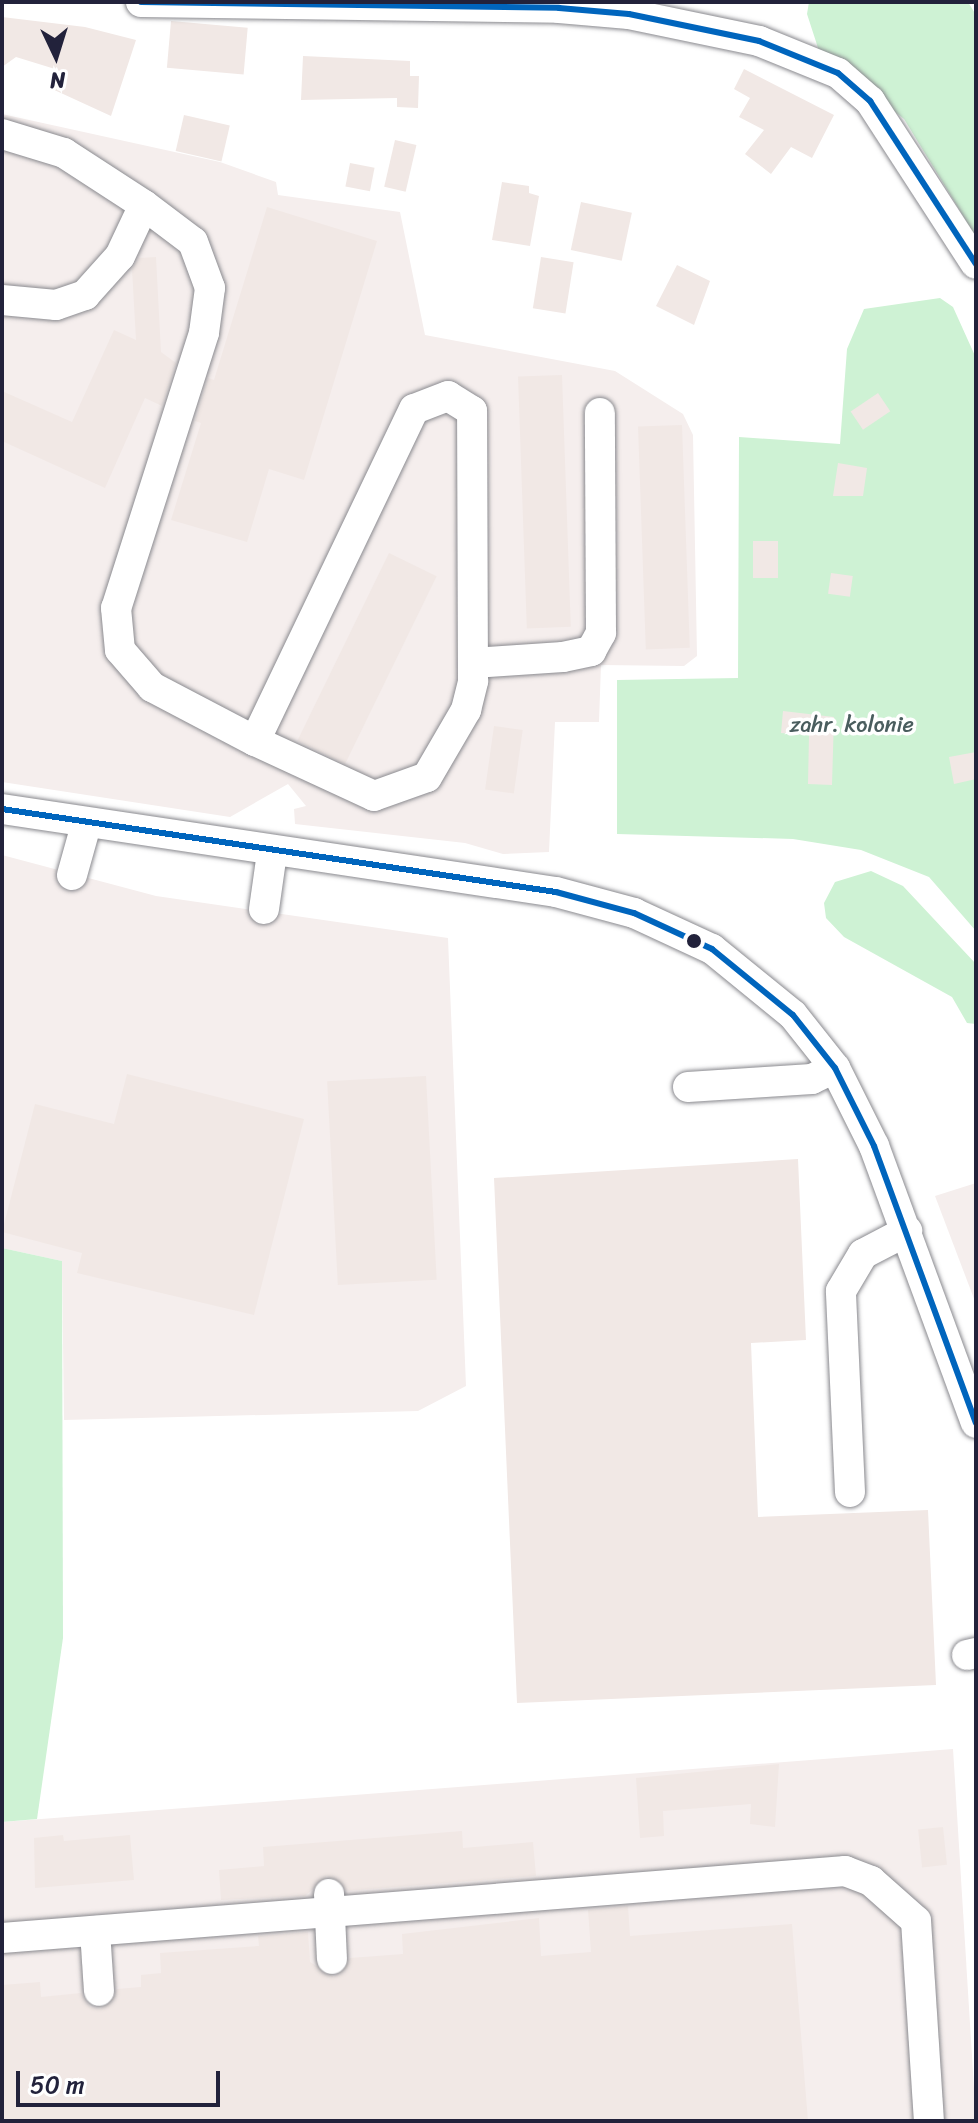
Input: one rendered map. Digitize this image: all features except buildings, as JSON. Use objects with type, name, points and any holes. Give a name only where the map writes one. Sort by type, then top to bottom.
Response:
[{"type":"street","points":[[141,2],[629,14],[802,55],[838,73],[870,101],[976,264]]},
{"type":"street","points":[[2,134],[64,153],[144,205],[193,242],[210,288],[197,361],[130,562],[116,629],[120,650],[152,687],[255,741],[374,796],[427,777],[466,710],[473,663],[474,422],[462,402],[434,397],[414,409],[255,741]]},
{"type":"street","points":[[2,300],[56,305],[85,295],[120,256],[144,205]]},
{"type":"street","points":[[473,663],[591,651],[601,633],[600,413]]},
{"type":"street","points":[[2,809],[272,853],[556,892],[649,919],[712,949],[793,1015],[835,1068],[861,1114],[976,1423]]},
{"type":"street","points":[[72,875],[86,825]]},
{"type":"street","points":[[264,909],[272,853]]},
{"type":"street","points":[[688,1087],[812,1079],[835,1068]]},
{"type":"street","points":[[850,1492],[841,1291],[863,1254],[907,1231]]},
{"type":"street","points":[[2,1938],[95,1931],[330,1902],[845,1871],[871,1881],[916,1921],[929,2121]]},
{"type":"street","points":[[330,1902],[332,1959]]},
{"type":"street","points":[[95,1931],[99,1991]]},
{"type":"shaded area","points":[[2,114],[220,162],[276,182],[278,195],[400,212],[425,335],[615,371],[683,414],[693,435],[697,656],[684,666],[601,665],[599,722],[555,722],[549,852],[503,854],[465,843],[295,824],[294,809],[306,806],[288,784],[230,817],[2,782]]},
{"type":"shaded area","points":[[2,855],[156,896],[448,938],[466,1386],[418,1411],[64,1420],[62,1261],[2,1248]]},
{"type":"shaded area","points":[[976,1183],[976,1304],[935,1196]]},
{"type":"shaded area","points":[[953,1749],[976,2121],[2,2121],[2,1822]]},
{"type":"green space","points":[[809,2],[968,2],[976,15],[976,237],[904,119],[819,51],[807,14]]},
{"type":"green space","name":"zahr. kolonie","points":[[940,298],[953,307],[976,358],[976,931],[929,877],[861,850],[793,839],[617,834],[617,680],[738,678],[739,437],[840,444],[847,349],[864,309]]},
{"type":"green space","points":[[871,871],[903,886],[976,964],[976,1024],[967,1023],[952,997],[844,937],[826,918],[824,903],[835,882]]},
{"type":"green space","points":[[2,1248],[62,1261],[63,1638],[37,1819],[2,1822]]},
{"type":"transit line","points":[[141,2],[559,8],[629,14],[759,41],[838,73],[870,101],[976,264]]},
{"type":"transit line","points":[[2,809],[556,892],[634,913],[712,949],[793,1015],[835,1068],[874,1146],[976,1423]]}]
